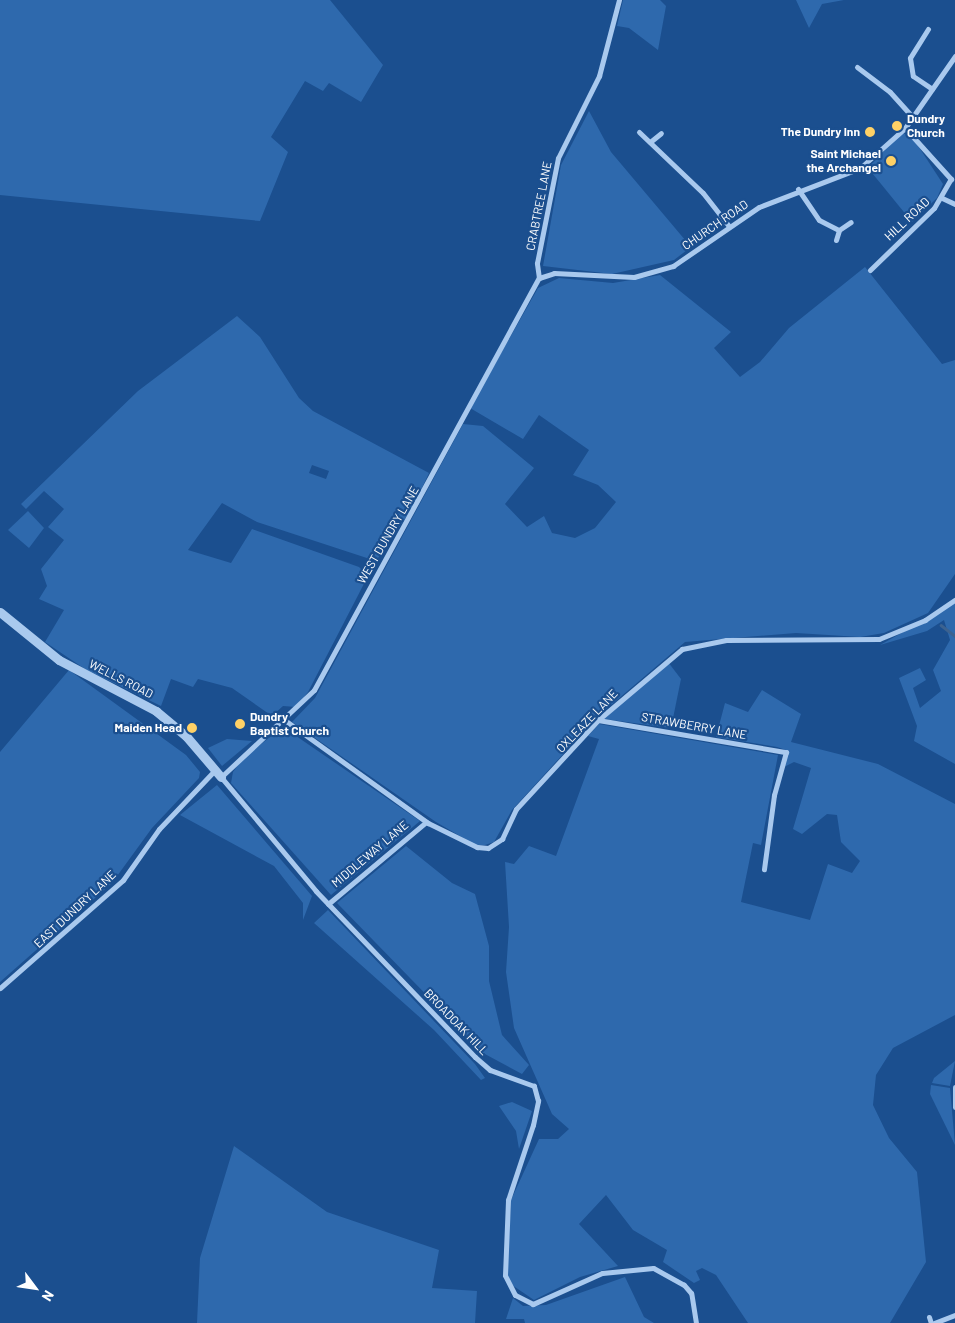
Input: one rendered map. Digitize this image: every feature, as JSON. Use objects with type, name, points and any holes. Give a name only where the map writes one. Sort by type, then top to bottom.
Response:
[{"type":"street","name":"CRABTREE LANE","points":[[539,278],[537,263],[558,158],[600,76],[619,0]]},
{"type":"street","points":[[928,29],[910,58],[913,76],[932,89]]},
{"type":"street","points":[[953,179],[906,128],[911,115],[955,56]]},
{"type":"street","points":[[856,67],[911,115]]},
{"type":"street","points":[[858,78],[863,72]]},
{"type":"street","name":"CHURCH ROAD","points":[[539,278],[554,273],[634,277],[663,270],[728,225],[798,189],[860,168],[906,128]]},
{"type":"street","points":[[639,132],[703,193],[728,225]]},
{"type":"street","points":[[650,142],[660,133]]},
{"type":"street","name":"HILL ROAD","points":[[870,270],[942,198],[953,179]]},
{"type":"street","points":[[798,189],[819,220],[839,230]]},
{"type":"street","points":[[942,198],[955,204]]},
{"type":"street","points":[[836,240],[839,230],[852,222]]},
{"type":"street","name":"WEST DUNDRY LANE","points":[[218,774],[286,721],[314,690],[539,278]]},
{"type":"street","name":"OXLEAZE LANE","points":[[286,721],[426,822],[477,847],[495,845],[516,810],[598,720],[682,649],[726,640],[879,638],[925,620],[955,600]]},
{"type":"street","name":"WELLS ROAD","points":[[0,613],[59,660],[156,711],[218,774]]},
{"type":"street","name":"STRAWBERRY LANE","points":[[598,720],[786,752],[774,795],[764,869]]},
{"type":"street","name":"BROADOAK HILL","points":[[218,774],[328,904],[482,1064],[534,1086],[538,1101],[533,1125],[508,1200],[505,1275],[515,1295],[532,1304],[602,1273],[653,1268],[684,1284],[691,1293],[696,1323]]},
{"type":"street","name":"EAST DUNDRY LANE","points":[[0,988],[124,880],[159,829],[218,774]]},
{"type":"street","name":"MIDDLEWAY LANE","points":[[328,904],[426,822]]},
{"type":"street","points":[[955,1087],[955,1107]]},
{"type":"street","points":[[929,1317],[933,1323],[955,1315]]},
{"type":"shaded area","points":[[0,0],[330,0],[383,65],[361,102],[329,83],[323,91],[305,81],[271,137],[288,152],[260,221],[0,195]]},
{"type":"shaded area","points":[[623,0],[660,0],[666,6],[658,50],[629,28],[617,26]]},
{"type":"shaded area","points":[[796,0],[844,0],[822,4],[809,28]]},
{"type":"shaded area","points":[[589,111],[611,152],[691,247],[674,260],[612,274],[543,266],[561,165]]},
{"type":"shaded area","points":[[901,133],[911,135],[943,184],[937,198],[912,222],[868,168]]},
{"type":"shaded area","points":[[865,267],[942,364],[955,360],[955,574],[928,613],[884,633],[860,637],[796,633],[685,642],[597,717],[512,810],[494,842],[485,845],[477,846],[436,822],[292,722],[315,698],[463,424],[483,426],[534,468],[505,504],[527,527],[544,516],[552,533],[575,538],[595,528],[616,502],[598,485],[573,475],[589,450],[539,415],[523,439],[470,408],[538,288],[559,278],[613,283],[660,275],[731,332],[714,348],[740,377],[760,362],[789,328]]},
{"type":"shaded area","points":[[237,316],[260,337],[299,398],[313,411],[429,473],[413,507],[376,561],[257,522],[222,503],[188,550],[231,563],[252,529],[359,567],[368,576],[308,692],[296,707],[283,706],[272,716],[232,688],[198,679],[193,687],[171,679],[161,706],[85,669],[45,642],[64,610],[39,599],[47,586],[41,569],[64,540],[48,527],[64,509],[44,491],[26,509],[21,504],[138,391]],"holes":[[[312,465],[329,471],[326,479],[309,473]]]},
{"type":"shaded area","points":[[28,511],[44,528],[29,548],[8,530]]},
{"type":"shaded area","points":[[955,603],[955,764],[914,741],[917,726],[899,678],[920,668],[926,680],[913,688],[920,708],[941,691],[933,670],[950,640],[944,620],[927,631],[880,645]]},
{"type":"shaded area","points":[[668,662],[681,679],[671,728],[604,719]]},
{"type":"shaded area","points":[[69,670],[186,755],[200,772],[199,778],[152,828],[112,883],[0,982],[0,752]]},
{"type":"shaded area","points":[[762,690],[801,714],[791,742],[878,764],[955,804],[955,1015],[893,1048],[876,1075],[873,1105],[889,1138],[917,1172],[926,1262],[890,1323],[748,1323],[716,1275],[702,1268],[696,1271],[700,1280],[694,1283],[663,1262],[667,1250],[633,1230],[606,1195],[579,1224],[618,1266],[580,1277],[534,1300],[512,1285],[507,1275],[511,1200],[539,1139],[558,1139],[569,1129],[552,1114],[514,1028],[506,972],[509,927],[505,862],[514,864],[529,846],[556,856],[599,739],[588,736],[599,724],[778,755],[761,845],[753,843],[741,902],[810,920],[828,864],[852,873],[860,861],[841,842],[837,815],[827,814],[802,834],[793,829],[811,768],[794,762],[784,767],[789,751],[777,747],[716,737],[725,703],[748,712]]},
{"type":"shaded area","points":[[283,727],[420,821],[331,895],[231,783],[233,772],[243,758]]},
{"type":"shaded area","points":[[227,739],[252,741],[222,766],[208,748]]},
{"type":"shaded area","points":[[217,785],[312,896],[303,920],[303,903],[274,866],[180,815]]},
{"type":"shaded area","points":[[406,846],[452,883],[475,894],[489,946],[489,981],[502,1035],[529,1065],[522,1074],[483,1053],[337,903]]},
{"type":"shaded area","points":[[328,910],[475,1064],[485,1078],[481,1080],[434,1030],[314,923]]},
{"type":"shaded area","points":[[955,1061],[950,1086],[932,1083],[934,1078]]},
{"type":"shaded area","points":[[931,1085],[950,1088],[955,1145],[930,1094]]},
{"type":"shaded area","points":[[512,1102],[532,1111],[519,1149],[516,1131],[499,1106]]},
{"type":"shaded area","points":[[234,1146],[327,1212],[439,1250],[432,1288],[477,1291],[475,1323],[197,1323],[200,1258]]},
{"type":"shaded area","points":[[625,1277],[644,1317],[654,1323],[525,1323],[524,1319],[506,1319],[513,1298],[523,1306],[546,1305]]},
{"type":"waterway","points":[[941,625],[955,636]]},
{"type":"place","name":"Dundry Church","points":[[897,126]]},
{"type":"place","name":"The Dundry Inn","points":[[870,132]]},
{"type":"place","name":"Saint Michael the Archangel","points":[[891,161]]},
{"type":"place","name":"Dundry Baptist Church","points":[[240,724]]},
{"type":"place","name":"Maiden Head","points":[[192,728]]}]
